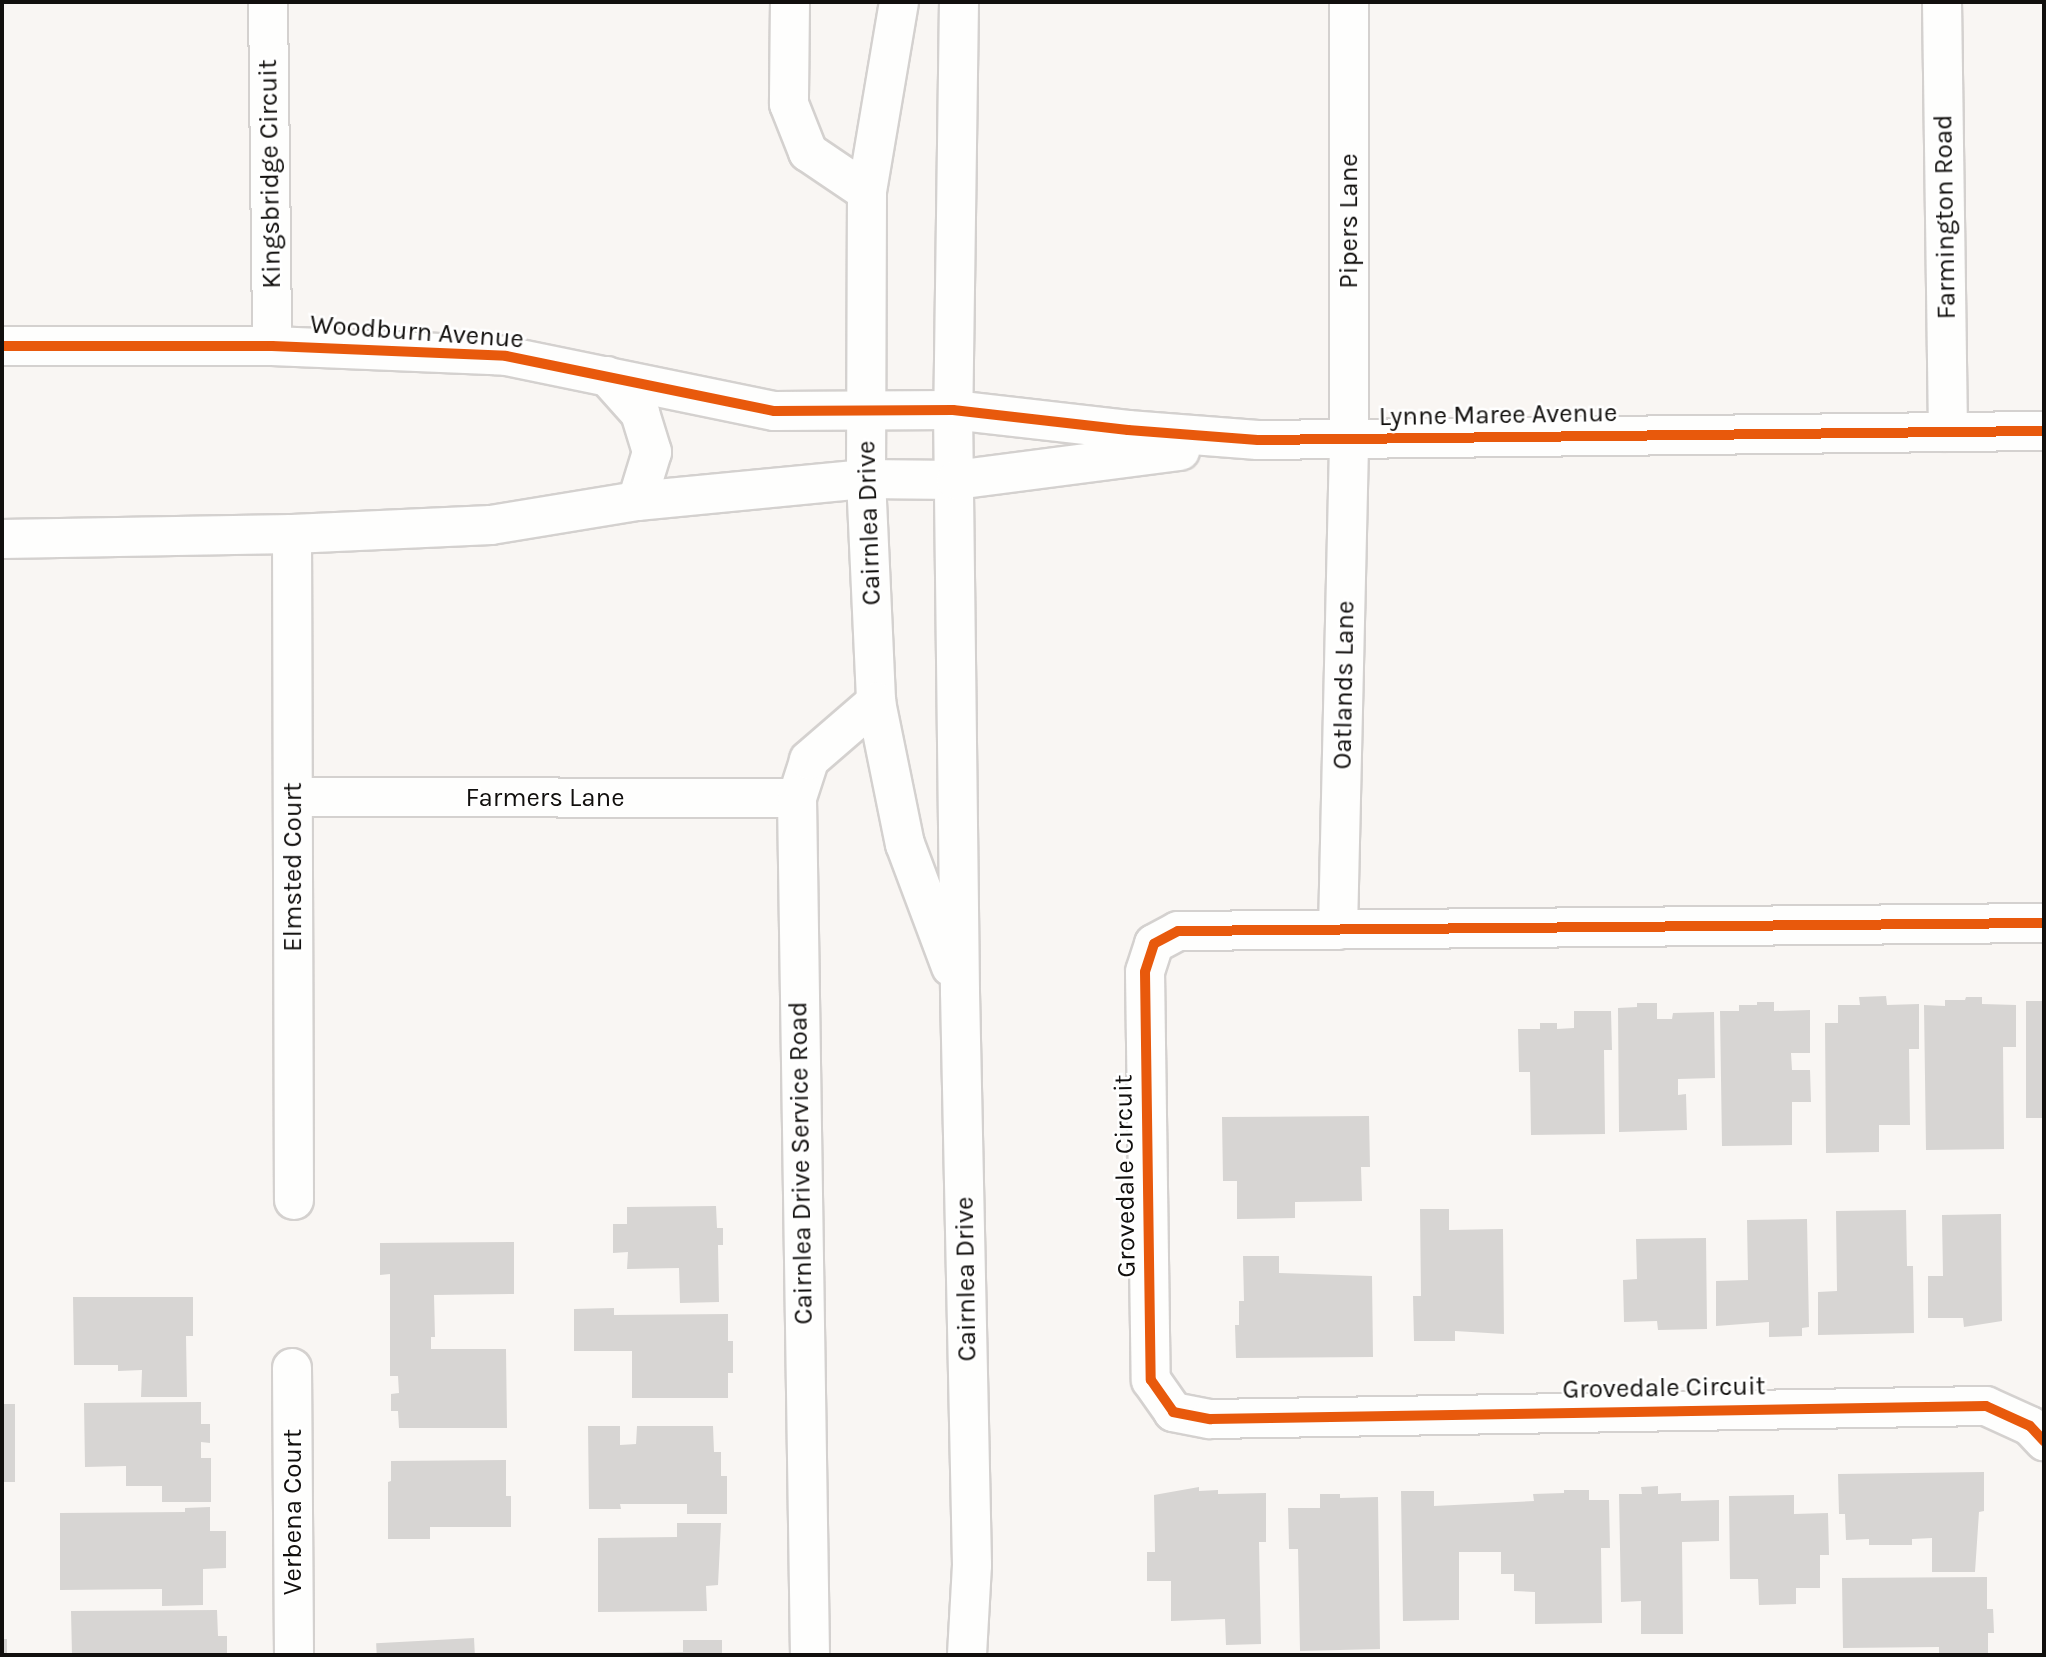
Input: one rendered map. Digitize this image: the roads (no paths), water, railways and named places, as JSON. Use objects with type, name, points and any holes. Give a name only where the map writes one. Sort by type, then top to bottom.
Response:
[{"type":"street","name":"Kingsbridge Circuit","points":[[268,2],[272,346]]},
{"type":"street","points":[[790,2],[789,104],[808,152],[867,192]]},
{"type":"street","name":"Cairnlea Drive","points":[[899,2],[867,192],[866,479],[876,702],[905,844],[960,992]]},
{"type":"street","name":"Cairnlea Drive","points":[[959,2],[953,410],[956,480],[960,992],[972,1565],[967,1655]]},
{"type":"street","name":"Pipers Lane","points":[[1349,2],[1349,440]]},
{"type":"street","name":"Farmington Road","points":[[1942,2],[1948,432]]},
{"type":"street","name":"Woodburn Avenue","points":[[2,346],[272,346],[506,356],[774,411],[953,410]]},
{"type":"street","points":[[607,376],[640,413],[652,452],[637,501]]},
{"type":"street","name":"Lynne Maree Avenue","points":[[953,410],[1128,430],[1258,440],[2044,431]]},
{"type":"street","name":"Lynne Maree Avenue","points":[[866,479],[956,480],[1258,440]]},
{"type":"street","name":"Oatlands Lane","points":[[1338,930],[1349,440]]},
{"type":"street","points":[[2,539],[292,534],[491,524],[637,501],[866,479]]},
{"type":"street","name":"Elmsted Court","points":[[292,534],[294,1200]]},
{"type":"street","name":"Cairnlea Drive Service Road","points":[[810,1655],[797,798],[809,760],[876,702]]},
{"type":"street","name":"Farmers Lane","points":[[293,797],[797,798]]},
{"type":"street","name":"Grovedale Circuit","points":[[2044,923],[1178,931],[1154,944],[1145,972],[1151,1380],[1173,1412],[1210,1419],[1986,1406],[2030,1426],[2044,1441]]},
{"type":"street","name":"Verbena Court","points":[[292,1368],[294,1655]]},
{"type":"street","name":"Cairnlea Drive","points":[[944,1655],[972,1565]]}]
